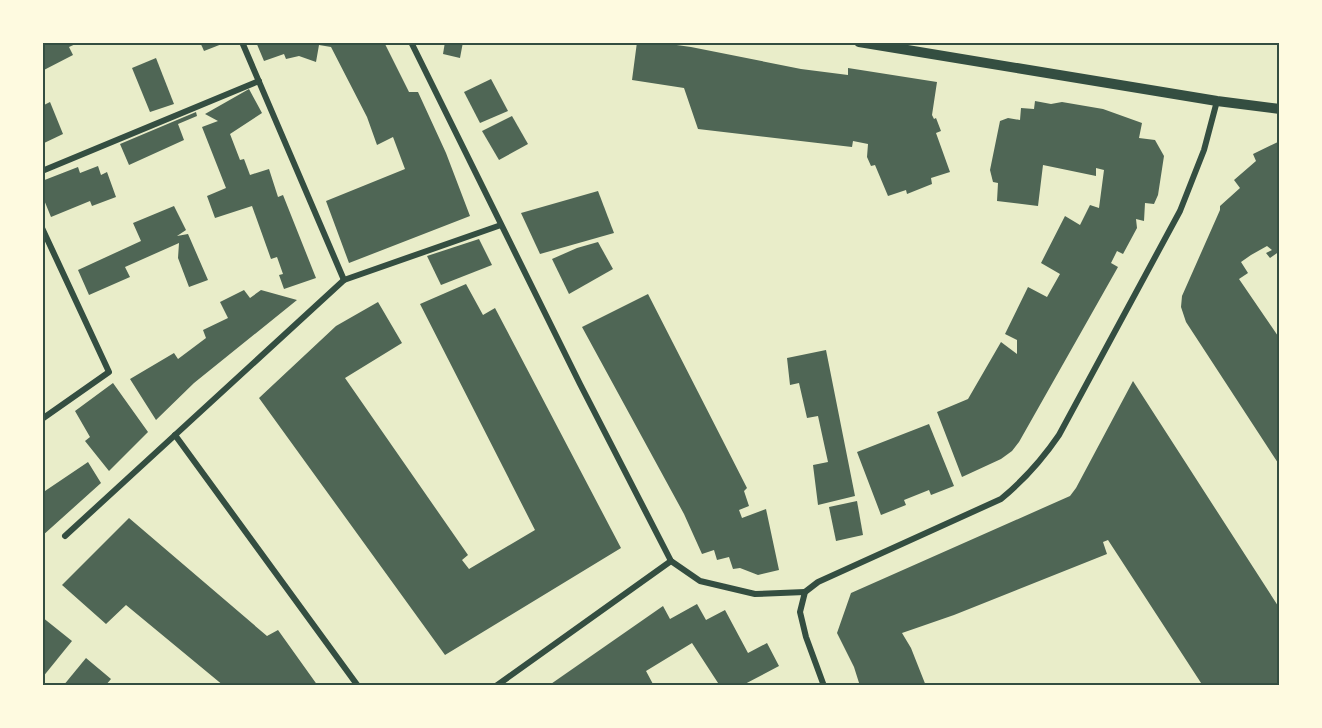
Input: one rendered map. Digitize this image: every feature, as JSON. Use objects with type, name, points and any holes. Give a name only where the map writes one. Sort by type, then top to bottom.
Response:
[{"type":"street","points":[[242,42],[344,280]]},
{"type":"street","points":[[411,42],[580,384],[671,561],[700,581],[755,594],[805,592],[818,582],[1001,499],[1023,481],[1042,460],[1059,435],[1180,211],[1204,150],[1217,101]]},
{"type":"street","points":[[859,42],[1280,110]]},
{"type":"street","points":[[42,171],[259,81]]},
{"type":"street","points":[[65,536],[344,280],[501,225]]},
{"type":"street","points":[[42,228],[109,372],[42,419]]},
{"type":"street","points":[[175,435],[358,686]]},
{"type":"street","points":[[496,686],[671,561]]},
{"type":"street","points":[[805,592],[800,612],[806,637],[824,686]]},
{"type":"building","points":[[42,42],[80,42],[69,47],[73,55],[42,71]]},
{"type":"building","points":[[200,42],[227,42],[204,51]]},
{"type":"building","points":[[256,42],[384,42],[409,92],[418,92],[446,153],[470,216],[349,263],[326,201],[405,169],[393,137],[377,145],[367,117],[331,47],[319,45],[316,62],[299,56],[286,59],[284,54],[264,61]]},
{"type":"building","points":[[445,42],[463,42],[460,58],[443,54]]},
{"type":"building","points":[[637,42],[691,47],[801,69],[848,75],[848,68],[937,82],[932,115],[934,119],[936,118],[941,131],[936,133],[950,172],[931,178],[932,184],[907,194],[906,190],[888,196],[875,165],[871,166],[867,157],[868,144],[853,141],[852,147],[698,129],[684,88],[632,80]]},
{"type":"building","points":[[156,58],[174,104],[150,112],[132,68]]},
{"type":"building","points":[[491,79],[508,111],[480,123],[464,92]]},
{"type":"building","points":[[249,89],[262,113],[230,134],[240,160],[244,159],[250,175],[269,169],[278,197],[283,195],[316,278],[284,289],[279,275],[283,274],[277,257],[271,259],[252,206],[215,218],[207,196],[226,188],[202,127],[218,121],[205,114]]},
{"type":"building","points":[[1035,101],[1051,104],[1062,102],[1103,109],[1142,123],[1139,138],[1155,140],[1164,156],[1158,195],[1154,204],[1145,203],[1144,221],[1136,219],[1137,228],[1123,254],[1117,251],[1111,263],[1118,267],[1019,442],[1001,459],[962,477],[937,412],[968,399],[1001,342],[1017,354],[1017,340],[1005,334],[1028,287],[1047,297],[1060,274],[1041,263],[1065,216],[1080,225],[1090,205],[1099,208],[1104,170],[1096,168],[1096,176],[1043,165],[1038,206],[997,201],[998,183],[993,182],[990,170],[1000,121],[1008,118],[1020,120],[1021,108],[1034,109]]},
{"type":"building","points":[[50,102],[63,134],[42,144],[42,106]]},
{"type":"building","points":[[196,112],[197,116],[178,124],[184,140],[129,165],[120,144]]},
{"type":"building","points":[[512,116],[528,144],[499,160],[482,131]]},
{"type":"building","points":[[1280,141],[1280,251],[1270,258],[1266,253],[1272,250],[1267,246],[1251,255],[1241,262],[1248,273],[1239,279],[1280,339],[1280,466],[1186,322],[1181,307],[1182,296],[1220,206],[1240,188],[1234,180],[1256,161],[1253,154]]},
{"type":"building","points":[[98,166],[101,175],[107,172],[116,197],[92,206],[90,201],[51,217],[42,195],[42,181],[78,167],[80,173]]},
{"type":"building","points":[[598,191],[614,233],[540,254],[521,213]]},
{"type":"building","points":[[174,206],[186,230],[177,236],[188,234],[208,280],[189,287],[178,258],[179,243],[125,267],[130,277],[89,295],[78,270],[141,241],[133,223]]},
{"type":"building","points":[[479,239],[492,265],[441,285],[427,256]]},
{"type":"building","points":[[598,242],[613,269],[569,294],[552,259]]},
{"type":"building","points":[[466,284],[483,315],[495,308],[621,548],[445,655],[259,398],[336,326],[378,302],[402,343],[345,378],[468,555],[462,560],[469,569],[535,530],[420,304]]},
{"type":"building","points":[[244,290],[250,298],[261,290],[297,300],[194,383],[156,420],[130,379],[174,353],[178,359],[206,338],[203,330],[228,318],[220,302]]},
{"type":"building","points":[[648,294],[747,488],[744,491],[749,506],[739,510],[742,518],[766,509],[779,570],[758,575],[740,568],[733,569],[729,557],[717,560],[714,550],[702,554],[684,514],[582,327]]},
{"type":"building","points":[[826,350],[855,496],[818,505],[813,465],[828,462],[818,416],[807,418],[799,383],[790,385],[787,358]]},
{"type":"building","points":[[1133,381],[1280,609],[1280,686],[1203,686],[1108,540],[1103,542],[1107,554],[954,615],[902,633],[911,648],[926,686],[860,686],[854,667],[837,633],[851,593],[1070,496]]},
{"type":"building","points":[[113,383],[148,432],[109,471],[85,441],[90,437],[75,411]]},
{"type":"building","points":[[929,424],[954,486],[931,495],[929,490],[904,500],[906,505],[881,515],[857,452]]},
{"type":"building","points":[[88,462],[101,483],[42,536],[42,485],[45,491]]},
{"type":"building","points":[[857,501],[863,535],[836,541],[829,507]]},
{"type":"building","points":[[129,518],[267,636],[278,630],[318,686],[224,686],[126,605],[106,624],[62,585]]},
{"type":"building","points":[[697,604],[706,620],[725,610],[748,653],[767,643],[779,666],[741,686],[720,686],[692,643],[646,671],[654,686],[548,686],[663,606],[670,619]]},
{"type":"building","points":[[42,617],[72,641],[42,678]]},
{"type":"building","points":[[86,658],[111,679],[105,686],[63,686]]}]
